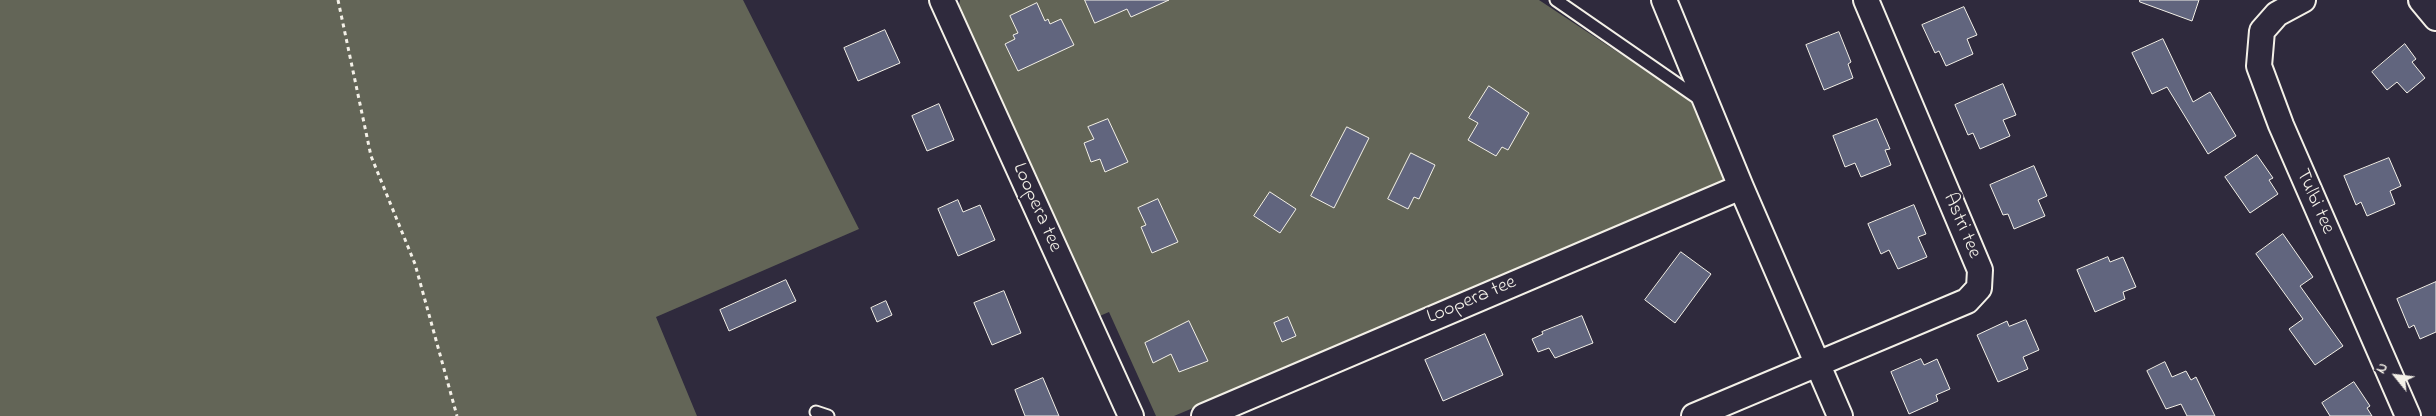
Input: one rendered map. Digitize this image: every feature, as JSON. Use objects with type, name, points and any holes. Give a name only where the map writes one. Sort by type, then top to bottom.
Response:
[{"type":"street","name":"Loopera tee","points":[[942,0],[1130,416]]},
{"type":"street","points":[[1664,0],[1710,106],[1741,186],[1840,416]]},
{"type":"street","name":"Astri tee","points":[[1694,416],[1967,301],[1979,288],[1980,270],[1866,0]]},
{"type":"street","name":"Tulbi tee","points":[[2303,0],[2277,14],[2262,31],[2259,66],[2281,125],[2408,416]]},
{"type":"street","points":[[2420,0],[2436,18]]},
{"type":"street","name":"Loopera tee","points":[[1204,416],[1741,186]]},
{"type":"lane","points":[[1556,0],[1710,106]]},
{"type":"lane","points":[[816,412],[828,416]]},
{"type":"path","points":[[338,0],[371,156],[415,264],[456,416]]},
{"type":"green space","points":[[0,0],[743,0],[859,229],[656,317],[697,416],[0,416]]},
{"type":"green space","points":[[960,0],[1539,0],[1681,94],[1705,115],[1730,170],[1724,185],[1174,416],[1156,416],[1109,312],[1095,318],[957,16]]},
{"type":"building","points":[[1085,0],[1169,0],[1131,17],[1127,9],[1095,23]]},
{"type":"building","points":[[2140,0],[2199,0],[2192,21],[2140,2]]},
{"type":"building","points":[[1037,3],[1045,21],[1048,19],[1050,24],[1061,19],[1074,45],[1018,71],[1005,44],[1015,39],[1013,35],[1018,33],[1010,16]]},
{"type":"building","points":[[1964,7],[1977,35],[1967,39],[1973,54],[1946,66],[1939,51],[1935,53],[1922,25]]},
{"type":"building","points":[[885,30],[900,63],[858,81],[844,48]]},
{"type":"building","points":[[1839,32],[1851,62],[1848,64],[1853,78],[1824,90],[1806,45]]},
{"type":"building","points":[[2163,39],[2193,102],[2210,92],[2236,136],[2208,154],[2167,87],[2152,94],[2132,53]]},
{"type":"building","points":[[2405,44],[2416,59],[2412,62],[2425,78],[2407,93],[2397,82],[2387,90],[2372,72]]},
{"type":"building","points":[[2003,84],[2016,115],[2003,120],[2010,136],[1980,149],[1973,133],[1968,135],[1955,105]]},
{"type":"building","points":[[1489,86],[1529,113],[1508,150],[1502,147],[1496,156],[1468,140],[1478,123],[1469,118]]},
{"type":"building","points":[[939,104],[954,140],[927,151],[912,116]]},
{"type":"building","points":[[1108,119],[1128,162],[1105,172],[1100,159],[1091,162],[1084,143],[1094,139],[1088,127]]},
{"type":"building","points":[[1877,119],[1890,149],[1885,150],[1891,165],[1861,177],[1855,163],[1845,167],[1833,136]]},
{"type":"building","points":[[1347,127],[1369,138],[1334,208],[1311,196]]},
{"type":"building","points":[[1411,153],[1435,165],[1419,199],[1414,197],[1408,209],[1388,199]]},
{"type":"building","points":[[2257,155],[2273,178],[2269,180],[2278,194],[2250,213],[2225,177]]},
{"type":"building","points":[[2389,158],[2401,186],[2390,191],[2395,204],[2367,216],[2361,202],[2356,205],[2344,176]]},
{"type":"building","points":[[2034,166],[2047,196],[2038,200],[2045,216],[2014,229],[2008,214],[2003,215],[1990,185]]},
{"type":"building","points":[[1270,192],[1296,209],[1280,233],[1254,216]]},
{"type":"building","points":[[1158,199],[1178,242],[1152,253],[1141,227],[1146,225],[1138,208]]},
{"type":"building","points":[[958,200],[963,212],[980,205],[995,240],[958,256],[938,209]]},
{"type":"building","points":[[1914,205],[1926,234],[1918,237],[1927,257],[1898,269],[1889,250],[1881,254],[1868,224]]},
{"type":"building","points":[[2283,234],[2313,277],[2300,286],[2343,346],[2315,365],[2289,329],[2303,319],[2256,254]]},
{"type":"building","points":[[1681,252],[1711,274],[1675,323],[1645,300]]},
{"type":"building","points":[[2108,257],[2110,262],[2123,257],[2136,287],[2123,292],[2125,299],[2095,312],[2077,270]]},
{"type":"building","points":[[786,280],[796,301],[729,331],[720,310]]},
{"type":"building","points":[[2436,282],[2436,332],[2420,339],[2414,325],[2409,328],[2397,299]]},
{"type":"building","points":[[1004,291],[1021,333],[992,345],[974,303]]},
{"type":"building","points":[[886,301],[892,315],[877,322],[871,308]]},
{"type":"building","points":[[1582,316],[1593,343],[1555,358],[1549,348],[1538,352],[1532,339],[1543,334],[1542,332]]},
{"type":"building","points":[[1288,317],[1296,336],[1282,342],[1274,323]]},
{"type":"building","points":[[2026,320],[2039,350],[2023,357],[2028,369],[1998,382],[1977,335],[2007,321],[2009,326]]},
{"type":"building","points":[[1189,321],[1208,361],[1179,372],[1171,354],[1153,363],[1145,343]]},
{"type":"building","points":[[1485,334],[1503,375],[1443,401],[1425,360]]},
{"type":"building","points":[[1921,359],[1924,365],[1937,359],[1950,389],[1936,395],[1938,401],[1909,414],[1891,372]]},
{"type":"building","points":[[2165,362],[2172,377],[2186,371],[2191,380],[2196,377],[2215,416],[2187,416],[2181,404],[2166,409],[2147,371]]},
{"type":"building","points":[[1043,378],[1059,416],[1025,416],[1015,390]]},
{"type":"building","points":[[2354,382],[2370,406],[2367,408],[2372,416],[2330,416],[2322,403]]}]
